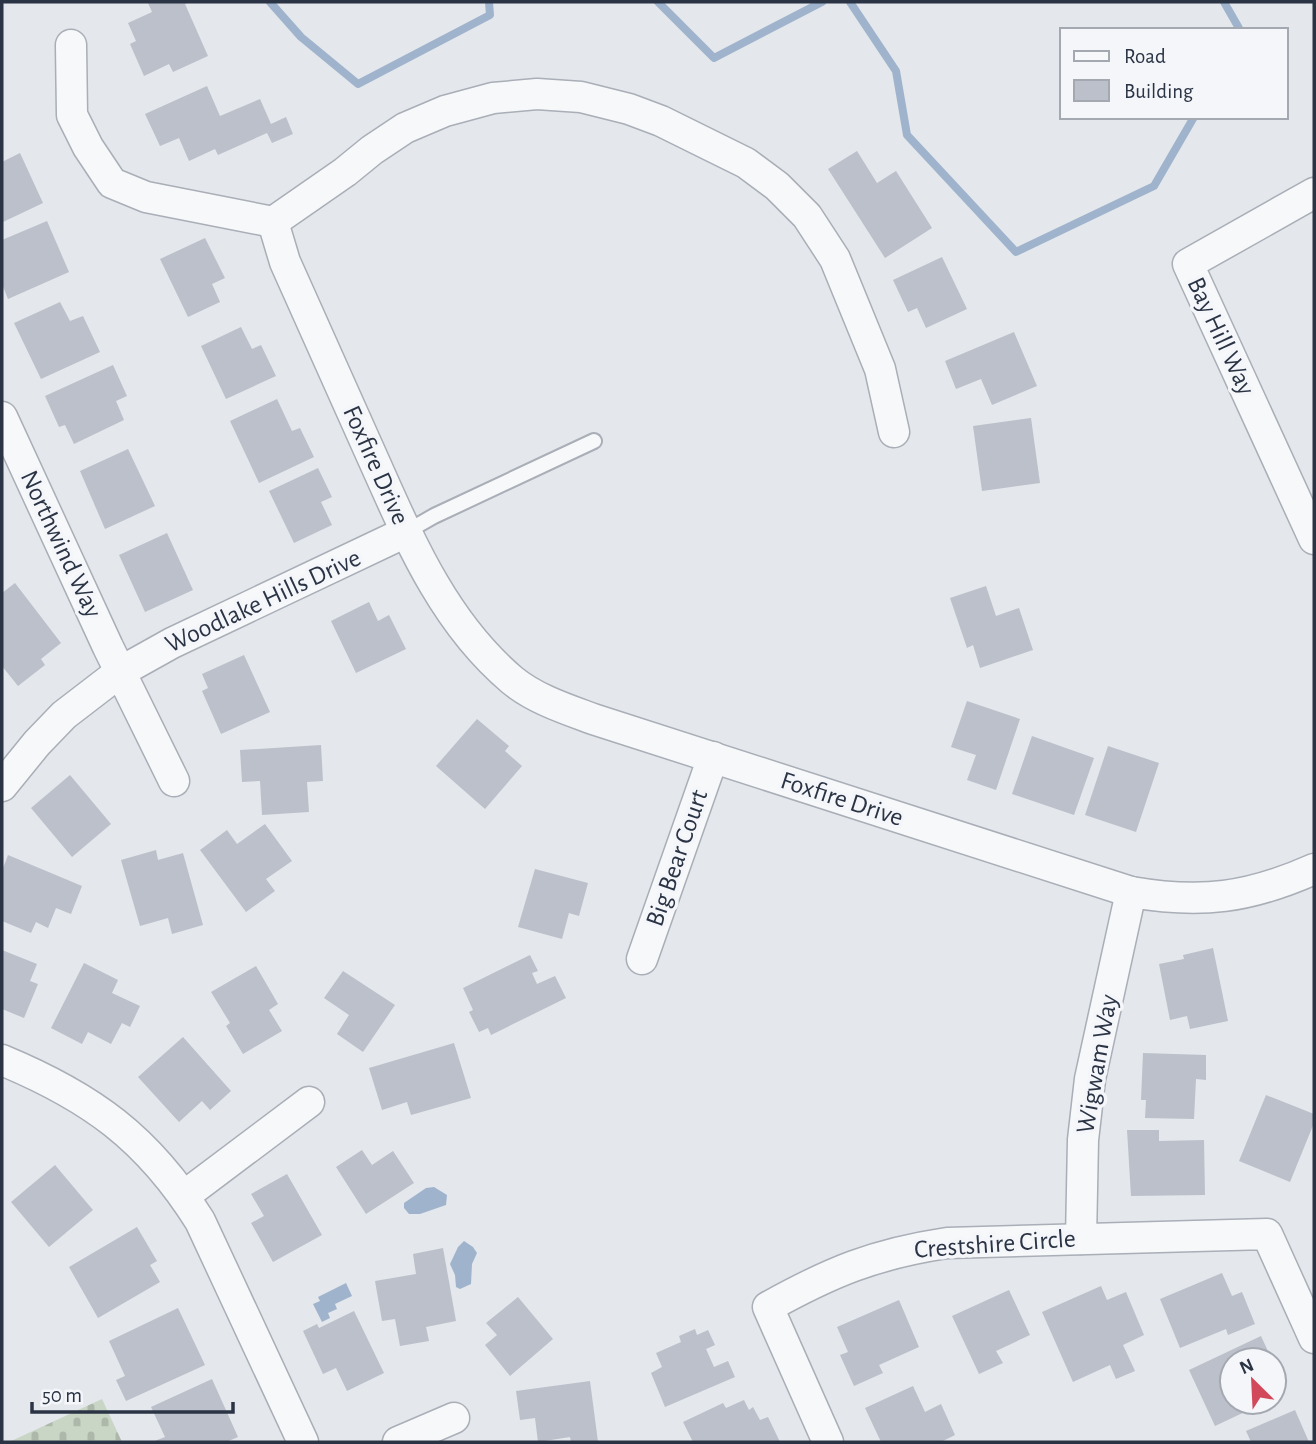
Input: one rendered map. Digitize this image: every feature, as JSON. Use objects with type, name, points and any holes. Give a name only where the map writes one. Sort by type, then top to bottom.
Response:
[{"type":"street","points":[[71,45],[72,115],[88,147],[112,183],[146,197],[274,222],[405,128],[445,111],[493,98],[537,94],[581,97],[629,108],[661,121],[746,163],[777,186],[807,216],[835,259],[880,369],[894,432]]},
{"type":"street","name":"Bay Hill Way","points":[[1314,193],[1188,264],[1314,539]]},
{"type":"street","name":"Foxfire Drive","points":[[274,222],[285,262],[406,532],[432,582],[453,617],[481,651],[514,682],[552,704],[1130,892],[1165,898],[1210,899],[1251,892],[1285,882],[1314,869]]},
{"type":"street","name":"Northwind Way","points":[[2,417],[120,672]]},
{"type":"street","name":"Woodlake Hills Drive","points":[[2,786],[64,715],[120,672],[172,643],[406,532]]},
{"type":"street","points":[[120,672],[174,781]]},
{"type":"street","name":"Big Bear Court","points":[[642,959],[712,757]]},
{"type":"street","name":"Wigwam Way","points":[[1081,1239],[1083,1140],[1090,1079],[1130,892]]},
{"type":"street","points":[[2,1059],[83,1099],[122,1128],[153,1158],[184,1196],[200,1221],[303,1442]]},
{"type":"street","points":[[184,1196],[309,1102]]},
{"type":"street","name":"Crestshire Circle","points":[[828,1442],[768,1307],[816,1280],[857,1263],[902,1250],[947,1243],[1267,1234],[1314,1338]]},
{"type":"street","points":[[398,1442],[454,1418]]},
{"type":"lane","points":[[406,532],[434,516],[594,441]]},
{"type":"green space","points":[[102,1399],[122,1442],[9,1442]]},
{"type":"water","points":[[434,1187],[447,1195],[446,1205],[420,1214],[409,1214],[404,1203],[426,1188]]},
{"type":"water","points":[[464,1241],[477,1253],[472,1264],[471,1284],[460,1289],[456,1287],[450,1264]]},
{"type":"water","points":[[346,1283],[352,1296],[335,1304],[337,1309],[328,1313],[330,1318],[322,1322],[313,1304],[320,1301],[318,1297]]},
{"type":"building","points":[[190,2],[185,4],[208,56],[173,72],[169,64],[144,76],[130,44],[136,41],[128,23],[152,12],[148,3]]},
{"type":"building","points":[[207,86],[220,116],[260,99],[271,124],[286,117],[293,134],[272,143],[267,133],[218,155],[215,149],[189,161],[179,138],[160,146],[145,114]]},
{"type":"building","points":[[857,151],[877,183],[896,171],[932,228],[885,258],[828,169]]},
{"type":"building","points":[[20,153],[43,203],[3,222],[2,162]]},
{"type":"building","points":[[47,221],[69,272],[8,299],[2,284],[2,240]]},
{"type":"building","points":[[205,238],[225,278],[212,284],[220,302],[188,317],[160,259]]},
{"type":"building","points":[[942,257],[967,309],[926,328],[917,308],[908,312],[893,280]]},
{"type":"building","points":[[60,302],[70,321],[83,316],[100,352],[41,379],[14,323]]},
{"type":"building","points":[[241,327],[252,349],[261,345],[276,376],[226,399],[201,346]]},
{"type":"building","points":[[1014,332],[1037,386],[992,405],[981,379],[956,389],[945,361]]},
{"type":"building","points":[[113,365],[127,396],[116,401],[124,420],[74,444],[65,425],[59,427],[45,396]]},
{"type":"building","points":[[277,399],[292,431],[300,428],[314,457],[259,483],[230,421]]},
{"type":"building","points":[[1031,418],[1040,483],[982,491],[973,426]]},
{"type":"building","points":[[128,449],[155,506],[105,529],[80,471]]},
{"type":"building","points":[[318,468],[332,497],[321,502],[332,525],[294,543],[269,491]]},
{"type":"building","points":[[167,533],[193,590],[145,612],[119,555]]},
{"type":"building","points":[[15,583],[61,643],[41,659],[45,665],[18,686],[2,666],[2,593]]},
{"type":"building","points":[[986,586],[996,616],[1019,608],[1033,650],[980,668],[973,645],[967,648],[950,598]]},
{"type":"building","points":[[369,602],[378,621],[389,615],[406,649],[356,673],[331,621]]},
{"type":"building","points":[[244,655],[270,712],[221,734],[202,691],[208,688],[202,674]]},
{"type":"building","points":[[967,701],[1020,719],[996,790],[967,780],[976,755],[951,747]]},
{"type":"building","points":[[477,719],[509,746],[505,751],[522,766],[485,809],[436,766]]},
{"type":"building","points":[[1032,736],[1094,758],[1074,815],[1012,794]]},
{"type":"building","points":[[321,745],[323,781],[307,782],[309,812],[262,815],[260,781],[242,782],[240,750]]},
{"type":"building","points":[[1108,746],[1159,763],[1136,832],[1085,815]]},
{"type":"building","points":[[70,775],[111,824],[72,857],[31,808]]},
{"type":"building","points":[[265,824],[292,861],[266,879],[275,891],[246,912],[200,850],[227,830],[237,844]]},
{"type":"building","points":[[156,850],[158,860],[183,853],[203,925],[172,934],[168,918],[140,926],[121,860]]},
{"type":"building","points":[[8,855],[82,886],[71,914],[56,908],[48,928],[36,922],[31,933],[2,921],[2,871]]},
{"type":"building","points":[[535,869],[588,883],[579,916],[569,913],[562,939],[518,927]]},
{"type":"building","points":[[1213,948],[1228,1021],[1190,1029],[1187,1016],[1170,1020],[1159,964],[1184,959],[1183,955]]},
{"type":"building","points":[[2,950],[37,964],[30,981],[38,984],[24,1018],[2,1009]]},
{"type":"building","points":[[530,955],[538,971],[532,973],[537,984],[555,976],[566,998],[491,1035],[488,1028],[479,1032],[469,1012],[473,1010],[463,988]]},
{"type":"building","points":[[84,963],[118,980],[112,993],[140,1006],[130,1027],[122,1023],[111,1044],[88,1032],[82,1044],[51,1028]]},
{"type":"building","points":[[256,966],[278,1004],[269,1010],[282,1031],[243,1054],[226,1026],[230,1023],[211,992]]},
{"type":"building","points":[[343,971],[395,1005],[363,1052],[337,1034],[349,1015],[324,998]]},
{"type":"building","points":[[183,1037],[231,1091],[210,1110],[202,1101],[179,1122],[138,1077]]},
{"type":"building","points":[[454,1043],[471,1098],[411,1115],[407,1102],[382,1110],[369,1068]]},
{"type":"building","points":[[1143,1053],[1206,1055],[1206,1080],[1196,1079],[1194,1119],[1145,1118],[1146,1100],[1141,1100]]},
{"type":"building","points":[[1266,1095],[1314,1114],[1314,1123],[1290,1182],[1239,1161]]},
{"type":"building","points":[[1127,1130],[1159,1130],[1159,1141],[1204,1140],[1205,1195],[1131,1196]]},
{"type":"building","points":[[362,1150],[372,1165],[393,1151],[414,1183],[366,1214],[336,1167]]},
{"type":"building","points":[[55,1165],[93,1210],[49,1247],[11,1202]]},
{"type":"building","points":[[287,1174],[322,1235],[273,1262],[251,1223],[264,1216],[251,1194]]},
{"type":"building","points":[[137,1227],[157,1261],[150,1265],[160,1282],[98,1318],[69,1267]]},
{"type":"building","points":[[443,1248],[456,1321],[426,1327],[429,1341],[400,1346],[395,1319],[382,1321],[375,1281],[416,1274],[413,1254]]},
{"type":"building","points":[[1222,1273],[1232,1296],[1242,1292],[1255,1324],[1228,1335],[1226,1329],[1180,1348],[1160,1299]]},
{"type":"building","points":[[1101,1286],[1107,1300],[1126,1292],[1144,1335],[1123,1345],[1135,1371],[1116,1379],[1110,1365],[1073,1382],[1042,1312]]},
{"type":"building","points":[[1009,1290],[1030,1335],[996,1351],[1003,1363],[979,1374],[952,1316]]},
{"type":"building","points":[[518,1297],[553,1339],[510,1376],[485,1345],[497,1335],[486,1323]]},
{"type":"building","points":[[899,1300],[919,1347],[879,1365],[883,1373],[854,1386],[840,1355],[848,1352],[837,1327]]},
{"type":"building","points":[[178,1308],[205,1365],[126,1401],[116,1380],[125,1376],[109,1341]]},
{"type":"building","points":[[354,1311],[384,1373],[347,1391],[336,1368],[323,1374],[303,1331],[317,1324],[319,1328]]},
{"type":"building","points":[[695,1329],[697,1335],[708,1330],[715,1345],[706,1349],[714,1367],[728,1361],[735,1377],[665,1407],[651,1373],[662,1367],[656,1353],[681,1342],[679,1336]]},
{"type":"building","points":[[1261,1336],[1266,1346],[1240,1346]]},
{"type":"building","points":[[1218,1356],[1218,1416],[1236,1416],[1215,1426],[1189,1370]]},
{"type":"building","points":[[212,1379],[238,1437],[226,1442],[152,1442],[165,1437],[151,1407]]},
{"type":"building","points":[[590,1381],[598,1442],[571,1442],[570,1437],[538,1442],[535,1418],[520,1420],[516,1391]]},
{"type":"building","points":[[913,1386],[925,1412],[941,1404],[955,1435],[941,1442],[881,1442],[865,1408]]},
{"type":"building","points":[[744,1400],[749,1410],[753,1407],[760,1420],[768,1417],[780,1442],[693,1442],[683,1422],[723,1403],[726,1408]]},
{"type":"building","points":[[1295,1410],[1309,1442],[1251,1442],[1246,1431],[1281,1416],[1288,1416],[1288,1413]]},
{"type":"waterway","points":[[270,2],[301,37],[358,84],[490,15],[489,2]]},
{"type":"waterway","points":[[658,2],[714,58],[822,2]]},
{"type":"waterway","points":[[850,2],[896,71],[907,135],[1016,252],[1154,186],[1193,119]]},
{"type":"waterway","points":[[1224,2],[1239,28]]}]
